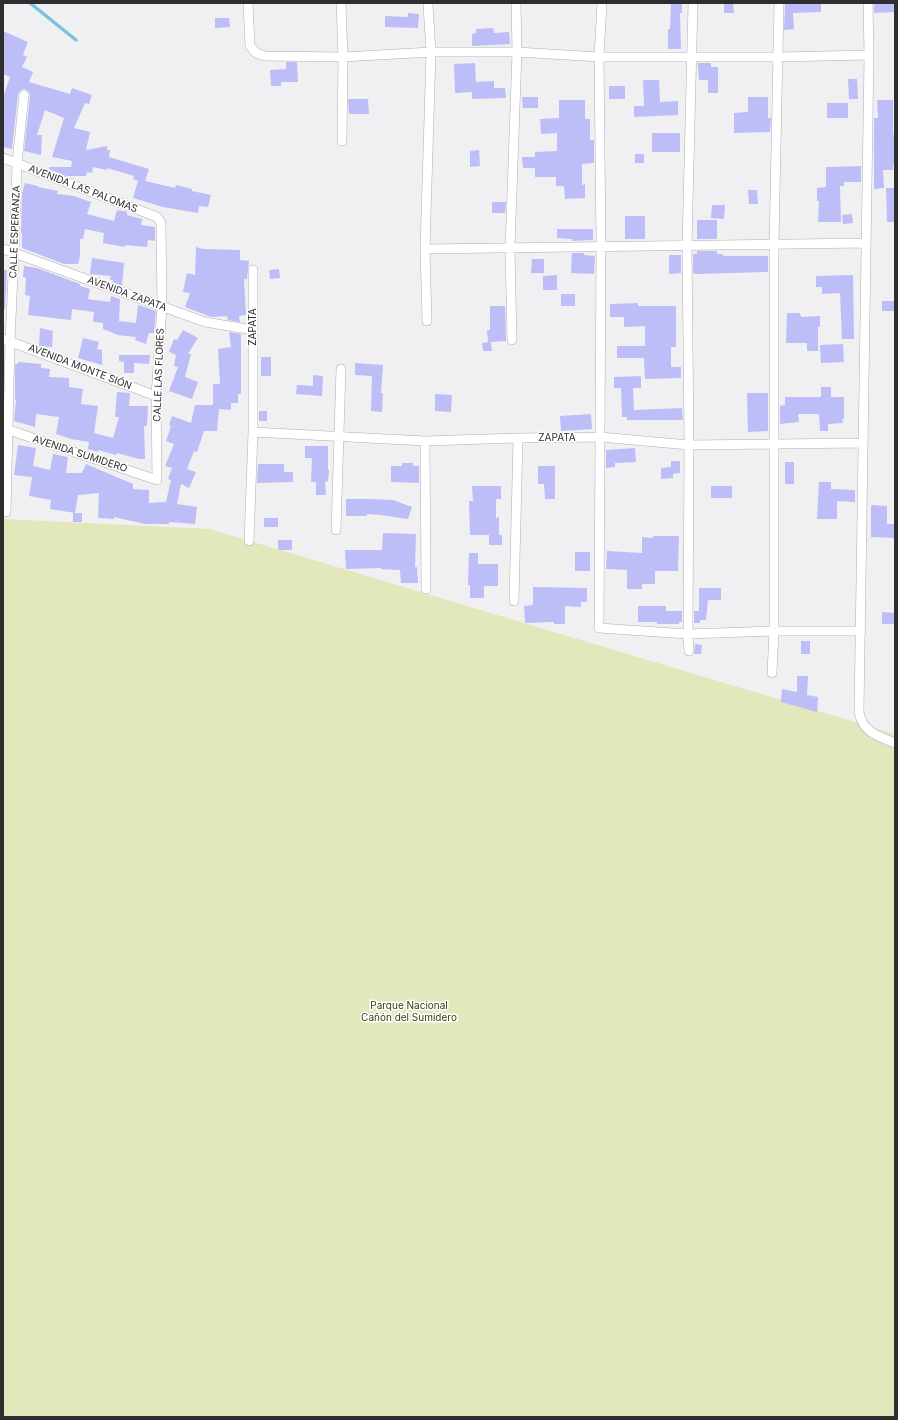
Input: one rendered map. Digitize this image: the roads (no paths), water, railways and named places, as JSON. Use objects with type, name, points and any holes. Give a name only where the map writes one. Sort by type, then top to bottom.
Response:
[{"type":"street","points":[[248,3],[250,46],[256,53],[265,56],[343,57],[431,52],[516,52],[599,57],[778,57],[869,55]]},
{"type":"street","points":[[342,3],[342,141]]},
{"type":"street","points":[[512,340],[510,248],[516,3]]},
{"type":"street","points":[[602,3],[599,57],[601,246],[599,628],[688,634],[774,631],[861,631]]},
{"type":"street","points":[[689,650],[687,245],[693,3]]},
{"type":"street","points":[[772,673],[774,631],[775,444],[774,244],[779,3]]},
{"type":"street","points":[[868,3],[869,55],[859,712],[860,720],[866,728],[873,734],[895,743]]},
{"type":"street","points":[[427,321],[425,249],[431,52],[428,5]]},
{"type":"street","name":"CALLE ESPERANZA","points":[[4,512],[6,340],[14,253],[17,164],[24,95]]},
{"type":"street","name":"AVENIDA LAS PALOMAS","points":[[3,158],[157,218],[161,223]]},
{"type":"street","name":"CALLE LAS FLORES","points":[[157,480],[156,396],[162,307],[161,223]]},
{"type":"street","points":[[425,249],[866,243]]},
{"type":"street","name":"AVENIDA ZAPATA","points":[[3,249],[204,322],[253,330]]},
{"type":"street","name":"ZAPATA","points":[[250,541],[253,270]]},
{"type":"street","name":"AVENIDA MONTE SIÓN","points":[[6,340],[156,396]]},
{"type":"street","points":[[336,530],[341,369]]},
{"type":"street","name":"AVENIDA SUMIDERO","points":[[5,429],[157,480]]},
{"type":"street","name":"ZAPATA","points":[[252,432],[425,441],[600,437],[689,445],[862,443]]},
{"type":"street","points":[[514,601],[518,438]]},
{"type":"street","points":[[425,441],[426,589]]},
{"type":"waterway","points":[[30,3],[76,40]]},
{"type":"park label","name":"Parque Nacional Cañón del Sumidero","points":[[409,1012]]}]
